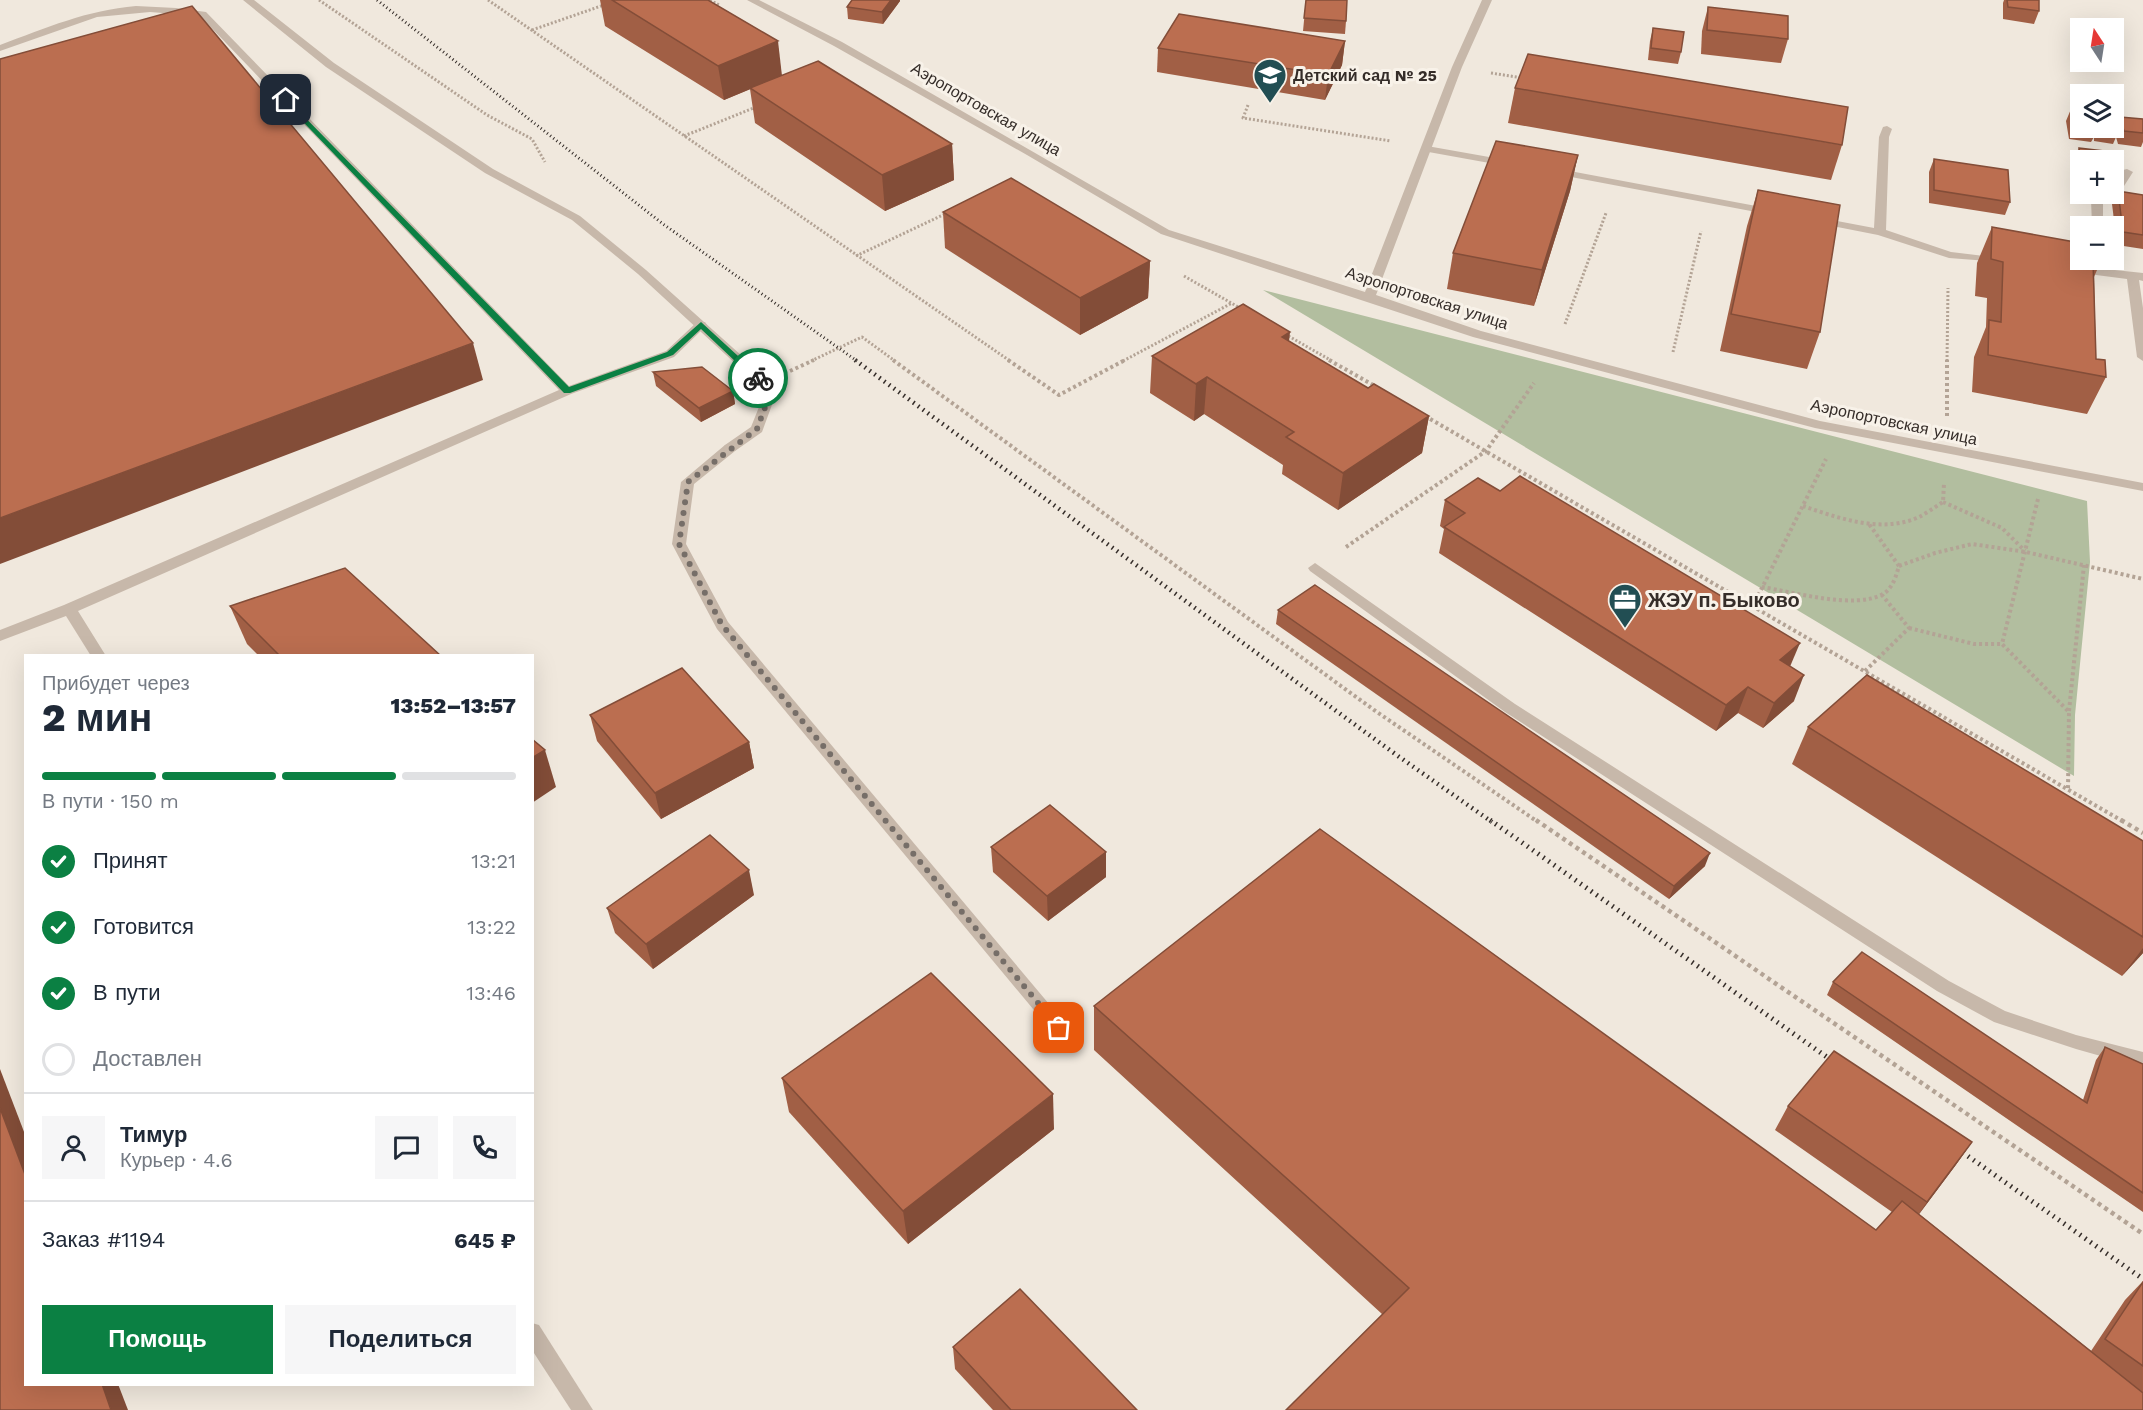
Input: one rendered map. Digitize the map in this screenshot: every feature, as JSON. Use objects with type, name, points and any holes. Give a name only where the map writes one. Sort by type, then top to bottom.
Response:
[{"type":"street","points":[[248,0],[330,65],[449,145],[489,171],[576,218],[642,272],[757,376],[767,402],[757,429],[688,482],[679,544],[722,625],[1059,1028]]},
{"type":"street","name":"Аэропортовская улица","points":[[752,0],[858,55],[1165,232],[1370,297],[1477,334],[1841,429],[2143,487]]},
{"type":"street","points":[[1370,297],[1457,67],[1486,0]]},
{"type":"street","points":[[0,48],[95,14],[139,9],[174,9],[203,14],[567,391]]},
{"type":"street","points":[[1880,232],[1884,137],[1887,129]]},
{"type":"street","points":[[1427,149],[1516,164]]},
{"type":"street","points":[[1539,168],[1880,232],[1948,255],[2005,261]]},
{"type":"street","points":[[2124,177],[2127,172]]},
{"type":"street","points":[[2061,268],[2138,277],[2143,357]]},
{"type":"street","points":[[0,636],[69,609],[567,391],[670,354],[701,325]]},
{"type":"street","points":[[1315,568],[1510,708],[1943,986],[2000,1017],[2076,1042],[2143,1060]]},
{"type":"street","points":[[69,609],[98,654]]},
{"type":"street","points":[[534,1335],[583,1410]]},
{"type":"path","points":[[319,0],[487,115],[532,139],[576,218]]},
{"type":"path","points":[[488,0],[1059,395],[1232,303]]},
{"type":"path","points":[[710,0],[720,6]]},
{"type":"path","points":[[532,30],[608,4]]},
{"type":"path","points":[[1457,67],[1527,78]]},
{"type":"path","points":[[684,136],[760,105]]},
{"type":"path","points":[[1248,105],[1243,118],[1398,142],[1427,149]]},
{"type":"path","points":[[1315,568],[1486,451],[1554,354],[1617,182]]},
{"type":"path","points":[[1666,382],[1708,201]]},
{"type":"path","points":[[855,256],[953,210]]},
{"type":"path","points":[[1947,451],[1948,255]]},
{"type":"path","points":[[1184,275],[1242,309]]},
{"type":"path","points":[[1282,333],[1384,392]]},
{"type":"path","points":[[761,386],[862,337],[1374,710],[2143,1234]]},
{"type":"path","points":[[1425,415],[2143,833]]},
{"type":"path","points":[[1753,606],[1841,429]]},
{"type":"path","points":[[1943,502],[1944,480]]},
{"type":"path","points":[[2002,644],[2040,490]]},
{"type":"path","points":[[1803,506],[1852,522],[1880,524],[1916,519],[1943,502]]},
{"type":"path","points":[[1943,502],[2002,528],[2026,552]]},
{"type":"path","points":[[1869,524],[1899,566]]},
{"type":"path","points":[[1899,566],[1935,553],[1972,544],[2026,552],[2143,579]]},
{"type":"path","points":[[2068,791],[2069,712],[2084,565]]},
{"type":"path","points":[[1762,587],[1853,601],[1882,595],[1894,582],[1899,566]]},
{"type":"path","points":[[1882,595],[1909,628],[1974,644],[2002,644],[2069,712]]},
{"type":"path","points":[[1865,671],[1909,628]]},
{"type":"green space","points":[[1263,290],[2087,501],[2090,562],[2075,715],[2074,776]]},
{"type":"building","points":[[612,0],[708,0],[778,41],[718,66]]},
{"type":"building","points":[[852,0],[891,0],[882,12],[847,7]]},
{"type":"building","points":[[1306,0],[1347,0],[1346,21],[1304,18]]},
{"type":"building","points":[[2007,0],[2039,0],[2039,11],[2008,7]]},
{"type":"building","points":[[192,6],[473,343],[0,518],[0,59]]},
{"type":"building","points":[[1708,7],[1788,16],[1788,39],[1707,30]]},
{"type":"building","points":[[1179,14],[1345,41],[1328,75],[1158,48]]},
{"type":"building","points":[[1653,28],[1684,32],[1681,52],[1651,48]]},
{"type":"building","points":[[1528,54],[1848,107],[1842,145],[1515,88]]},
{"type":"building","points":[[818,61],[952,144],[882,175],[750,88]]},
{"type":"building","points":[[2124,117],[2143,119],[2143,133],[2124,131]]},
{"type":"building","points":[[1496,141],[1578,155],[1542,270],[1453,253]]},
{"type":"building","points":[[1934,159],[2008,170],[2010,202],[1934,190]]},
{"type":"building","points":[[1011,178],[1150,261],[1080,298],[943,212]]},
{"type":"building","points":[[1758,190],[1840,205],[1820,332],[1731,314]]},
{"type":"building","points":[[2124,192],[2143,195],[2143,235],[2124,232],[2124,216],[2121,216],[2120,204],[2124,204]]},
{"type":"building","points":[[1992,227],[2070,241],[2070,270],[2093,270],[2096,359],[2105,360],[2106,377],[1988,355],[1989,320],[2001,322],[2003,262],[1991,259]]},
{"type":"building","points":[[1243,304],[1290,332],[1282,337],[1368,388],[1374,384],[1429,416],[1343,473],[1286,437],[1294,432],[1207,377],[1196,384],[1152,356]]},
{"type":"building","points":[[702,367],[733,391],[699,408],[653,372]]},
{"type":"building","points":[[1520,476],[1800,643],[1780,660],[1804,675],[1774,703],[1748,687],[1726,705],[1444,527],[1465,513],[1445,500],[1478,478],[1500,491]]},
{"type":"building","points":[[345,568],[439,654],[278,654],[230,606]]},
{"type":"building","points":[[1315,585],[1710,853],[1674,886],[1278,610]]},
{"type":"building","points":[[682,668],[749,742],[655,793],[590,715]]},
{"type":"building","points":[[1867,675],[2143,841],[2143,937],[1808,727]]},
{"type":"building","points":[[534,741],[545,750],[534,757]]},
{"type":"building","points":[[1050,805],[1106,852],[1047,896],[991,847]]},
{"type":"building","points":[[1320,829],[1876,1230],[1902,1201],[2143,1393],[2143,1410],[1286,1410],[1409,1288],[1094,1006]]},
{"type":"building","points":[[710,835],[749,870],[646,944],[607,908]]},
{"type":"building","points":[[1862,952],[2087,1103],[2105,1047],[2143,1064],[2143,1193],[1833,982]]},
{"type":"building","points":[[931,973],[1053,1094],[903,1211],[782,1078]]},
{"type":"building","points":[[1834,1051],[1972,1142],[1927,1202],[1788,1106]]},
{"type":"building","points":[[0,1108],[24,1172],[24,1386],[103,1386],[111,1410],[0,1410]]},
{"type":"building","points":[[2143,1282],[2143,1366],[2105,1339]]},
{"type":"building","points":[[1020,1289],[1137,1410],[1011,1410],[953,1347]]},
{"type":"railway","points":[[377,0],[663,224],[857,361]]},
{"type":"railway","points":[[855,360],[1492,822]]},
{"type":"railway","points":[[1490,820],[1841,1067]]},
{"type":"railway","points":[[1952,1145],[2143,1279]]},
{"type":"way so far","points":[[758,378],[767,402],[757,429],[688,482],[679,544],[722,625],[1059,1028]]},
{"type":"place","name":"Детский сад № 25","points":[[1270,104]]},
{"type":"place","name":"ЖЭУ п. Быково","points":[[1625,629]]},
{"type":"route","points":[[286,100],[567,391],[670,354],[701,325],[758,378]]}]
